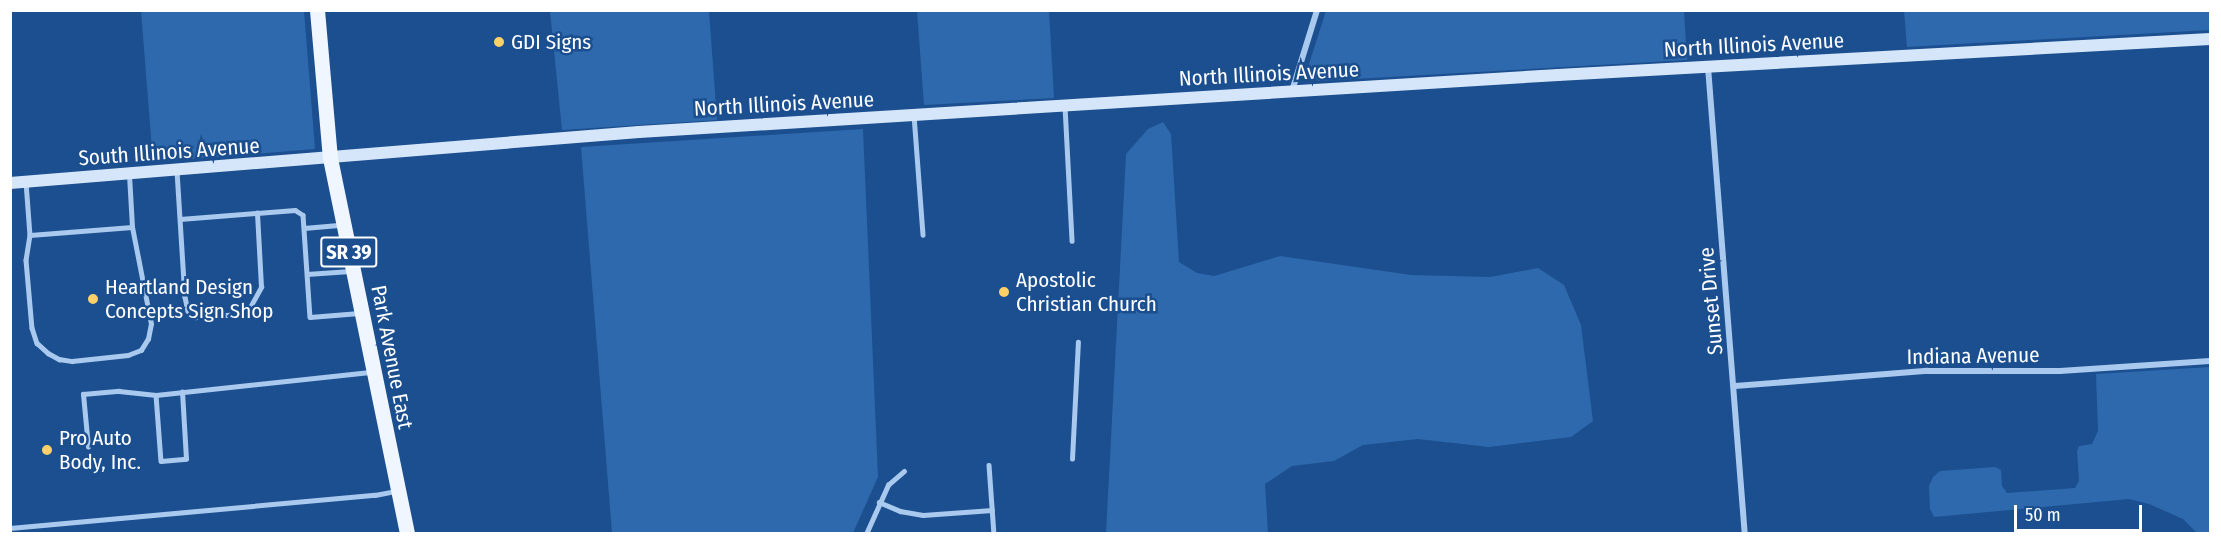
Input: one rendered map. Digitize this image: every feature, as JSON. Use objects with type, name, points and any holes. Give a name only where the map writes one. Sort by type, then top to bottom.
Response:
[{"type":"main road","name":"Park Avenue East","points":[[317,10],[330,158],[407,534]]},
{"type":"street","points":[[1292,91],[1317,10]]},
{"type":"street","name":"North Illinois Avenue","points":[[330,158],[531,140],[1292,91],[2211,39]]},
{"type":"street","name":"Sunset Drive","points":[[1708,67],[1745,534]]},
{"type":"street","name":"South Illinois Avenue","points":[[10,183],[330,158]]},
{"type":"street","name":"Indiana Avenue","points":[[1735,386],[1895,373],[2060,371],[2211,361]]},
{"type":"lane","points":[[1065,106],[1072,241]]},
{"type":"lane","points":[[914,115],[922,235]]},
{"type":"lane","points":[[177,171],[185,297],[188,311],[196,318],[241,314],[249,309],[261,287],[256,213]]},
{"type":"lane","points":[[26,182],[30,235],[26,260],[32,328],[37,343],[48,353],[59,359],[72,361],[128,355],[141,350],[148,339],[151,324],[132,227],[129,175]]},
{"type":"lane","points":[[180,219],[295,210],[303,214],[310,317],[361,313]]},
{"type":"lane","points":[[304,228],[344,225]]},
{"type":"lane","points":[[30,235],[132,227]]},
{"type":"lane","points":[[307,274],[353,270]]},
{"type":"lane","points":[[1072,459],[1078,342]]},
{"type":"lane","points":[[88,447],[83,394],[119,391],[156,395],[373,372]]},
{"type":"lane","points":[[156,395],[161,461],[186,459],[182,392]]},
{"type":"lane","points":[[989,465],[994,534]]},
{"type":"lane","points":[[866,534],[888,485],[904,471]]},
{"type":"lane","points":[[10,528],[363,496],[398,490]]},
{"type":"lane","points":[[879,502],[900,512],[923,515],[992,510]]},
{"type":"shaded area","points":[[141,11],[304,11],[315,149],[153,162]]},
{"type":"shaded area","points":[[550,11],[709,11],[717,120],[562,130]]},
{"type":"shaded area","points":[[917,11],[1049,11],[1054,98],[924,105]]},
{"type":"shaded area","points":[[1326,11],[1684,11],[1687,60],[1318,81],[1312,74],[1309,64]]},
{"type":"shaded area","points":[[1904,11],[2210,11],[2210,30],[1907,47]]},
{"type":"shaded area","points":[[1163,122],[1171,134],[1179,262],[1197,273],[1214,276],[1280,256],[1411,275],[1490,277],[1538,268],[1564,285],[1581,325],[1593,421],[1571,437],[1489,447],[1418,439],[1363,445],[1334,461],[1292,466],[1265,484],[1268,533],[1106,533],[1126,154],[1148,129]]},
{"type":"shaded area","points":[[863,129],[878,477],[853,533],[612,533],[581,147]]},
{"type":"shaded area","points":[[2210,367],[2210,533],[2197,533],[2183,519],[2149,504],[2129,499],[1934,517],[1930,509],[1929,486],[1933,477],[1940,471],[1995,467],[2001,470],[2002,486],[2007,493],[2075,488],[2079,481],[2077,451],[2079,446],[2092,444],[2098,431],[2096,374]]},
{"type":"place","name":"GDI Signs","points":[[499,42]]},
{"type":"place","name":"Apostolic Christian Church","points":[[1004,292]]},
{"type":"place","name":"Heartland Design Concepts Sign Shop","points":[[93,299]]},
{"type":"place","name":"Pro Auto Body, Inc.","points":[[47,450]]}]
